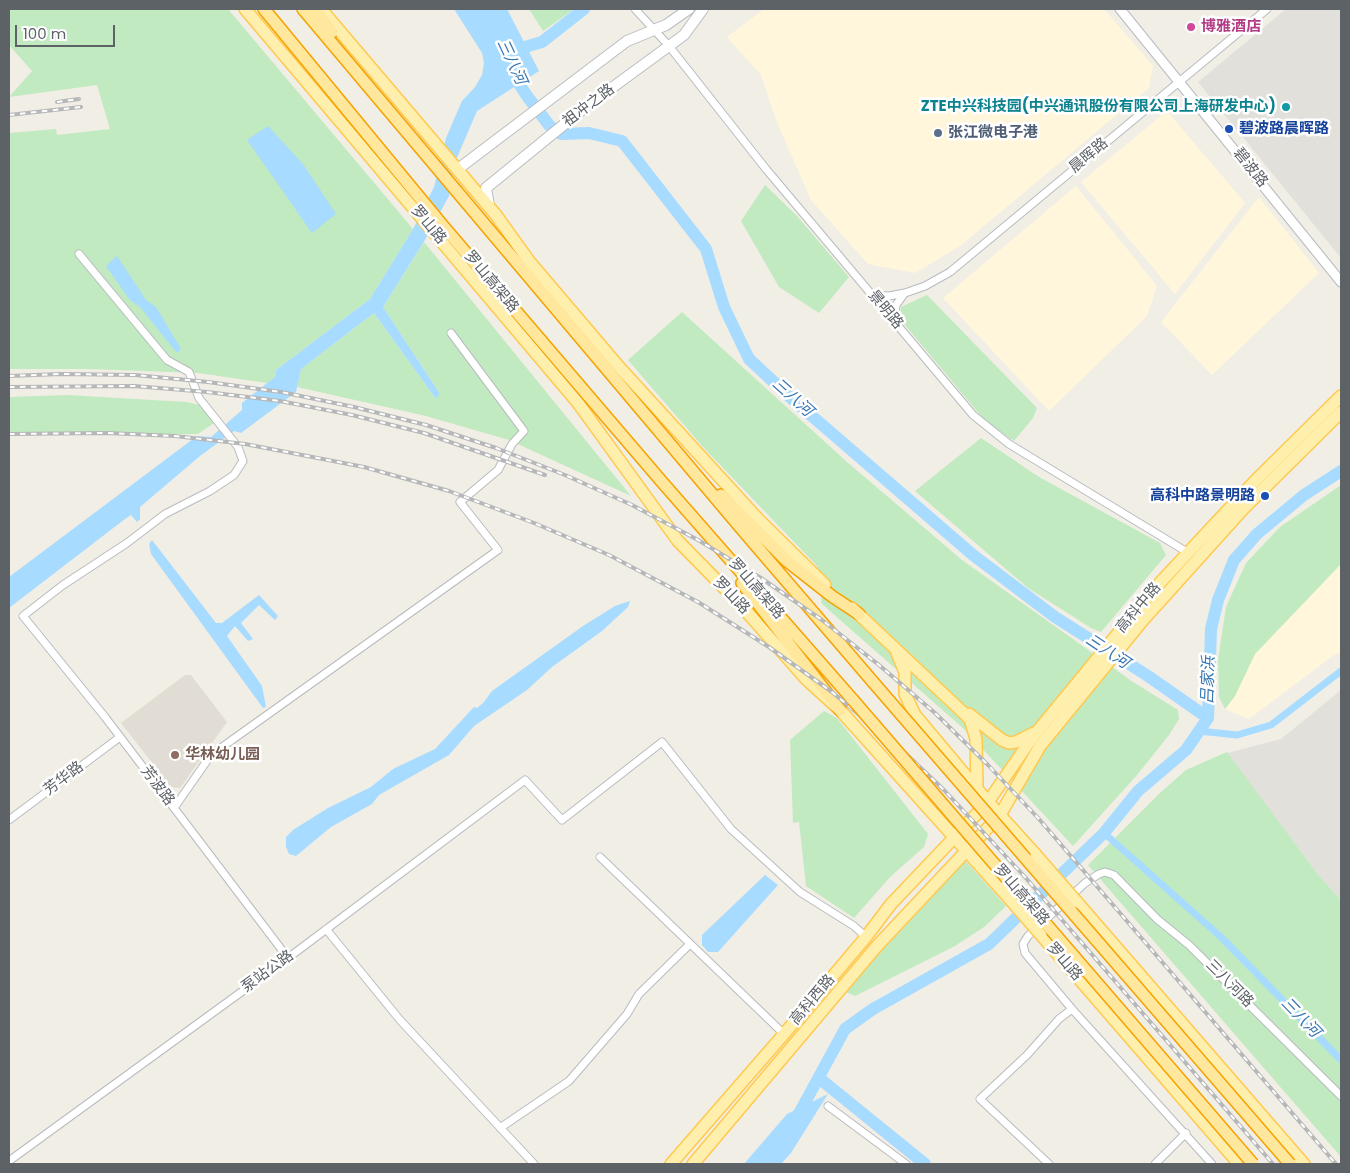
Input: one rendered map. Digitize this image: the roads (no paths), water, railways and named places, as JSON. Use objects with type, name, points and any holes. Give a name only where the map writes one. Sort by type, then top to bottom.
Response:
[{"type":"highway","name":"罗山高架路","points":[[264,9],[422,200],[662,482],[853,700],[1253,1164]]},
{"type":"highway","name":"罗山高架路","points":[[303,9],[873,682],[1290,1164]]},
{"type":"highway","points":[[315,9],[397,120]]},
{"type":"highway","points":[[687,463],[787,561],[833,598],[859,614]]},
{"type":"highway","points":[[662,482],[840,710]]},
{"type":"main road","name":"罗山路","points":[[245,9],[595,425],[678,541],[739,603],[807,680],[840,710],[935,816],[957,837],[1239,1164]]},
{"type":"main road","points":[[321,9],[490,207],[529,262],[649,400],[789,551],[958,706],[1002,740],[1009,743],[1024,739],[1038,731]]},
{"type":"main road","name":"祖冲之路","points":[[458,169],[627,41],[666,25],[689,9]]},
{"type":"main road","name":"祖冲之路","points":[[490,207],[486,188],[583,109],[684,35],[703,9]]},
{"type":"main road","name":"高科中路","points":[[967,850],[1000,814],[1040,746],[1104,659],[1188,552],[1255,481],[1341,396]]},
{"type":"main road","name":"高科中路","points":[[1117,642],[1243,509],[1341,412]]},
{"type":"main road","points":[[895,649],[905,672],[905,694],[911,708],[988,802],[1304,1164]]},
{"type":"main road","name":"高科中路","points":[[957,837],[988,802],[1038,731],[1104,659]]},
{"type":"main road","points":[[958,706],[970,719],[973,726],[977,787]]},
{"type":"main road","name":"高科西路","points":[[671,1164],[784,1034],[866,937],[891,904],[957,837]]},
{"type":"main road","name":"高科西路","points":[[693,1164],[877,946],[967,850]]},
{"type":"street","name":"景明路","points":[[635,9],[669,46],[766,169],[973,415],[996,436],[1188,552]]},
{"type":"street","name":"碧波路","points":[[1120,9],[1341,274]]},
{"type":"street","name":"碧波路","points":[[1125,9],[1341,282]]},
{"type":"street","name":"晨晖路","points":[[873,295],[889,296],[904,293],[925,286],[950,272],[1267,9]]},
{"type":"street","name":"芳波路","points":[[79,254],[168,360],[189,372],[199,398],[243,457],[242,465],[237,472],[210,491],[165,514],[141,534],[63,585],[22,616],[120,737],[288,958]]},
{"type":"street","points":[[894,321],[896,305],[904,293]]},
{"type":"street","points":[[174,808],[211,755],[498,550],[460,502],[498,470],[512,444],[524,431],[451,333]]},
{"type":"street","name":"芳华路","points":[[9,820],[120,737]]},
{"type":"street","name":"泵站公路","points":[[9,1161],[288,958],[525,780],[562,820],[662,742],[731,829],[800,892],[854,926],[866,937]]},
{"type":"street","points":[[600,857],[784,1034]]},
{"type":"street","name":"三八河路","points":[[1072,1009],[1028,958],[1023,944],[1028,936],[1085,883],[1105,872],[1114,875],[1157,919],[1189,945],[1341,1096]]},
{"type":"street","points":[[326,929],[400,1020],[534,1164]]},
{"type":"street","points":[[500,1128],[569,1081],[627,1014],[640,994],[690,944]]},
{"type":"street","points":[[1049,1164],[980,1099],[1072,1009],[1212,1164]]},
{"type":"street","points":[[828,1106],[906,1164]]},
{"type":"street","points":[[1155,1164],[1186,1133]]},
{"type":"water","points":[[454,9],[507,9],[539,71],[477,111],[455,162],[449,196],[425,240],[383,307],[440,394],[436,399],[374,313],[301,369],[296,392],[241,433],[234,431],[200,456],[140,507],[140,519],[137,522],[131,515],[125,519],[9,608],[9,577],[197,436],[211,437],[242,410],[242,403],[276,376],[276,370],[370,299],[413,229],[434,187],[446,138],[462,101],[475,87],[482,75],[484,63],[482,53]]},
{"type":"water","points":[[268,126],[303,164],[336,214],[312,233],[247,140]]},
{"type":"water","points":[[117,256],[146,300],[156,307],[181,349],[177,353],[140,307],[130,300],[106,266]]},
{"type":"water","points":[[152,540],[216,623],[222,623],[259,595],[278,616],[275,620],[259,605],[241,623],[253,639],[248,641],[235,626],[227,636],[262,686],[266,707],[263,708],[151,554],[149,544]]},
{"type":"water","points":[[630,601],[628,607],[602,631],[552,667],[527,690],[474,726],[449,755],[379,795],[372,804],[331,827],[296,856],[289,854],[286,847],[286,837],[293,830],[328,808],[371,787],[393,769],[435,749],[474,707],[477,708],[483,703],[492,691],[583,626],[615,606]]},
{"type":"water","points":[[765,875],[778,885],[718,952],[708,952],[702,945],[702,935]]},
{"type":"water","points":[[828,1094],[791,1153],[781,1164],[744,1164],[787,1114]]},
{"type":"waterway","points":[[511,51],[542,42],[584,9]]},
{"type":"waterway","name":"三八河","points":[[514,68],[519,84],[527,96],[549,125],[561,134],[589,133],[622,141],[706,249],[724,307],[749,359],[791,398],[973,555],[1055,617],[1148,676],[1208,718]]},
{"type":"waterway","name":"吕家浜","points":[[796,1119],[845,1029],[873,1009],[989,944],[1104,833],[1138,791],[1186,750],[1208,718],[1211,629],[1218,600],[1234,560],[1257,534],[1304,495],[1341,471]]},
{"type":"waterway","points":[[1199,731],[1237,735],[1271,725],[1341,671]]},
{"type":"waterway","name":"三八河","points":[[1104,833],[1222,938],[1341,1060]]},
{"type":"waterway","points":[[819,1078],[925,1164]]},
{"type":"railway","points":[[57,102],[79,99]]},
{"type":"railway","points":[[9,115],[81,107]]},
{"type":"railway","points":[[9,376],[61,374],[135,375],[281,392],[354,407],[426,425],[496,448],[565,475],[632,505],[698,540],[761,578],[822,620],[935,713],[1039,819],[1336,1164]]},
{"type":"railway","points":[[9,387],[134,386],[280,401],[352,415],[424,433],[545,475]]},
{"type":"railway","points":[[9,434],[107,433],[175,436],[245,444],[364,467],[449,491],[534,523],[609,555],[698,602],[769,647],[832,692],[904,752],[944,790],[1025,877],[1273,1164]]},
{"type":"place","name":"博雅酒店","points":[[1191,27]]},
{"type":"place","name":"ZTE中兴科技园(中兴通讯股份有限公司上海研发中心)","points":[[1286,107]]},
{"type":"place","name":"碧波路晨晖路","points":[[1229,129]]},
{"type":"place","name":"张江微电子港","points":[[938,133]]},
{"type":"place","name":"高科中路景明路","points":[[1265,496]]},
{"type":"place","name":"华林幼儿园","points":[[175,755]]}]
